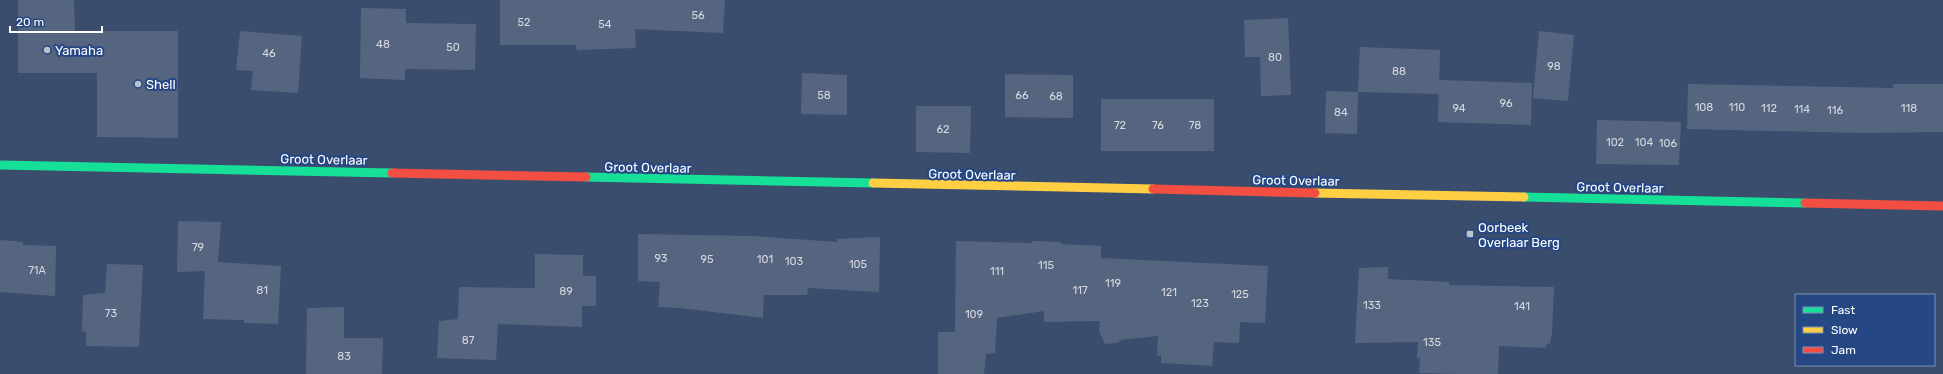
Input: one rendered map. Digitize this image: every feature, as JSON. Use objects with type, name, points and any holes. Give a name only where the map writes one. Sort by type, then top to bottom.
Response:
[{"type":"main road","name":"Groot Overlaar","points":[[0,165],[921,186],[1943,206]]},
{"type":"building","name":"Shell","points":[[18,0],[74,0],[75,31],[178,31],[178,138],[97,137],[97,73],[18,73]]},
{"type":"building","points":[[500,0],[725,0],[723,33],[635,29],[636,48],[577,50],[576,45],[500,45]]},
{"type":"building","points":[[361,8],[406,9],[406,23],[476,24],[475,70],[405,69],[405,80],[360,78]]},
{"type":"building","points":[[1288,18],[1291,95],[1261,96],[1260,57],[1245,57],[1244,20]]},
{"type":"building","points":[[240,31],[302,36],[298,93],[251,90],[253,71],[236,70]]},
{"type":"building","points":[[1539,31],[1574,35],[1568,101],[1533,98]]},
{"type":"building","points":[[1360,47],[1440,50],[1439,94],[1358,92]]},
{"type":"building","points":[[802,73],[847,75],[847,115],[801,114]]},
{"type":"building","points":[[1005,74],[1073,75],[1073,118],[1005,117]]},
{"type":"building","points":[[1439,80],[1532,83],[1531,125],[1438,122]]},
{"type":"building","points":[[1688,84],[1893,88],[1893,84],[1943,84],[1943,132],[1861,133],[1687,129]]},
{"type":"building","points":[[1326,91],[1358,92],[1357,134],[1325,133]]},
{"type":"building","points":[[1101,99],[1214,99],[1214,151],[1101,151]]},
{"type":"building","points":[[916,106],[971,106],[970,153],[916,152]]},
{"type":"building","points":[[1597,120],[1681,122],[1679,165],[1596,164]]},
{"type":"building","points":[[178,221],[221,222],[218,262],[281,266],[278,324],[244,323],[244,320],[203,319],[205,271],[177,272]]},
{"type":"building","points":[[638,234],[752,236],[837,242],[837,239],[880,237],[879,292],[808,288],[807,295],[764,295],[763,318],[680,308],[658,307],[660,282],[638,281]]},
{"type":"building","points":[[0,240],[23,242],[23,245],[56,246],[55,296],[0,292]]},
{"type":"building","points":[[956,241],[1032,243],[1032,241],[1061,242],[1061,244],[1101,246],[1101,258],[1268,266],[1265,323],[1240,322],[1239,343],[1214,342],[1212,366],[1161,363],[1161,355],[1157,356],[1158,336],[1121,340],[1117,343],[1105,344],[1099,331],[1100,321],[1044,322],[1044,311],[997,318],[995,353],[986,354],[984,374],[938,374],[938,332],[955,332]]},
{"type":"building","points":[[535,254],[583,255],[583,276],[596,276],[596,306],[582,306],[582,327],[498,324],[496,360],[437,358],[439,321],[458,319],[459,287],[535,288]]},
{"type":"building","points":[[107,264],[143,265],[139,347],[86,346],[86,332],[82,331],[83,295],[105,293]]},
{"type":"building","points":[[1388,267],[1388,279],[1449,282],[1449,285],[1554,287],[1550,344],[1547,344],[1545,348],[1499,346],[1498,374],[1461,374],[1419,373],[1420,358],[1417,358],[1418,342],[1355,343],[1359,268]]},
{"type":"building","points":[[344,307],[344,338],[383,338],[382,374],[306,374],[307,308]]},
{"type":"traffic: fast","points":[[0,165],[392,173]]},
{"type":"traffic: fast","points":[[586,177],[873,183]]},
{"type":"traffic: fast","points":[[1524,197],[1805,203]]},
{"type":"traffic: slow","points":[[873,183],[1153,189]]},
{"type":"traffic: slow","points":[[1315,193],[1524,197]]},
{"type":"traffic: jam","points":[[392,173],[586,177]]},
{"type":"traffic: jam","points":[[1153,189],[1315,193]]},
{"type":"traffic: jam","points":[[1805,203],[1943,206]]},
{"type":"place","name":"Yamaha","points":[[47,50]]},
{"type":"place","name":"Shell","points":[[138,84]]},
{"type":"place","name":"Oorbeek Overlaar Berg","points":[[1470,234]]}]
